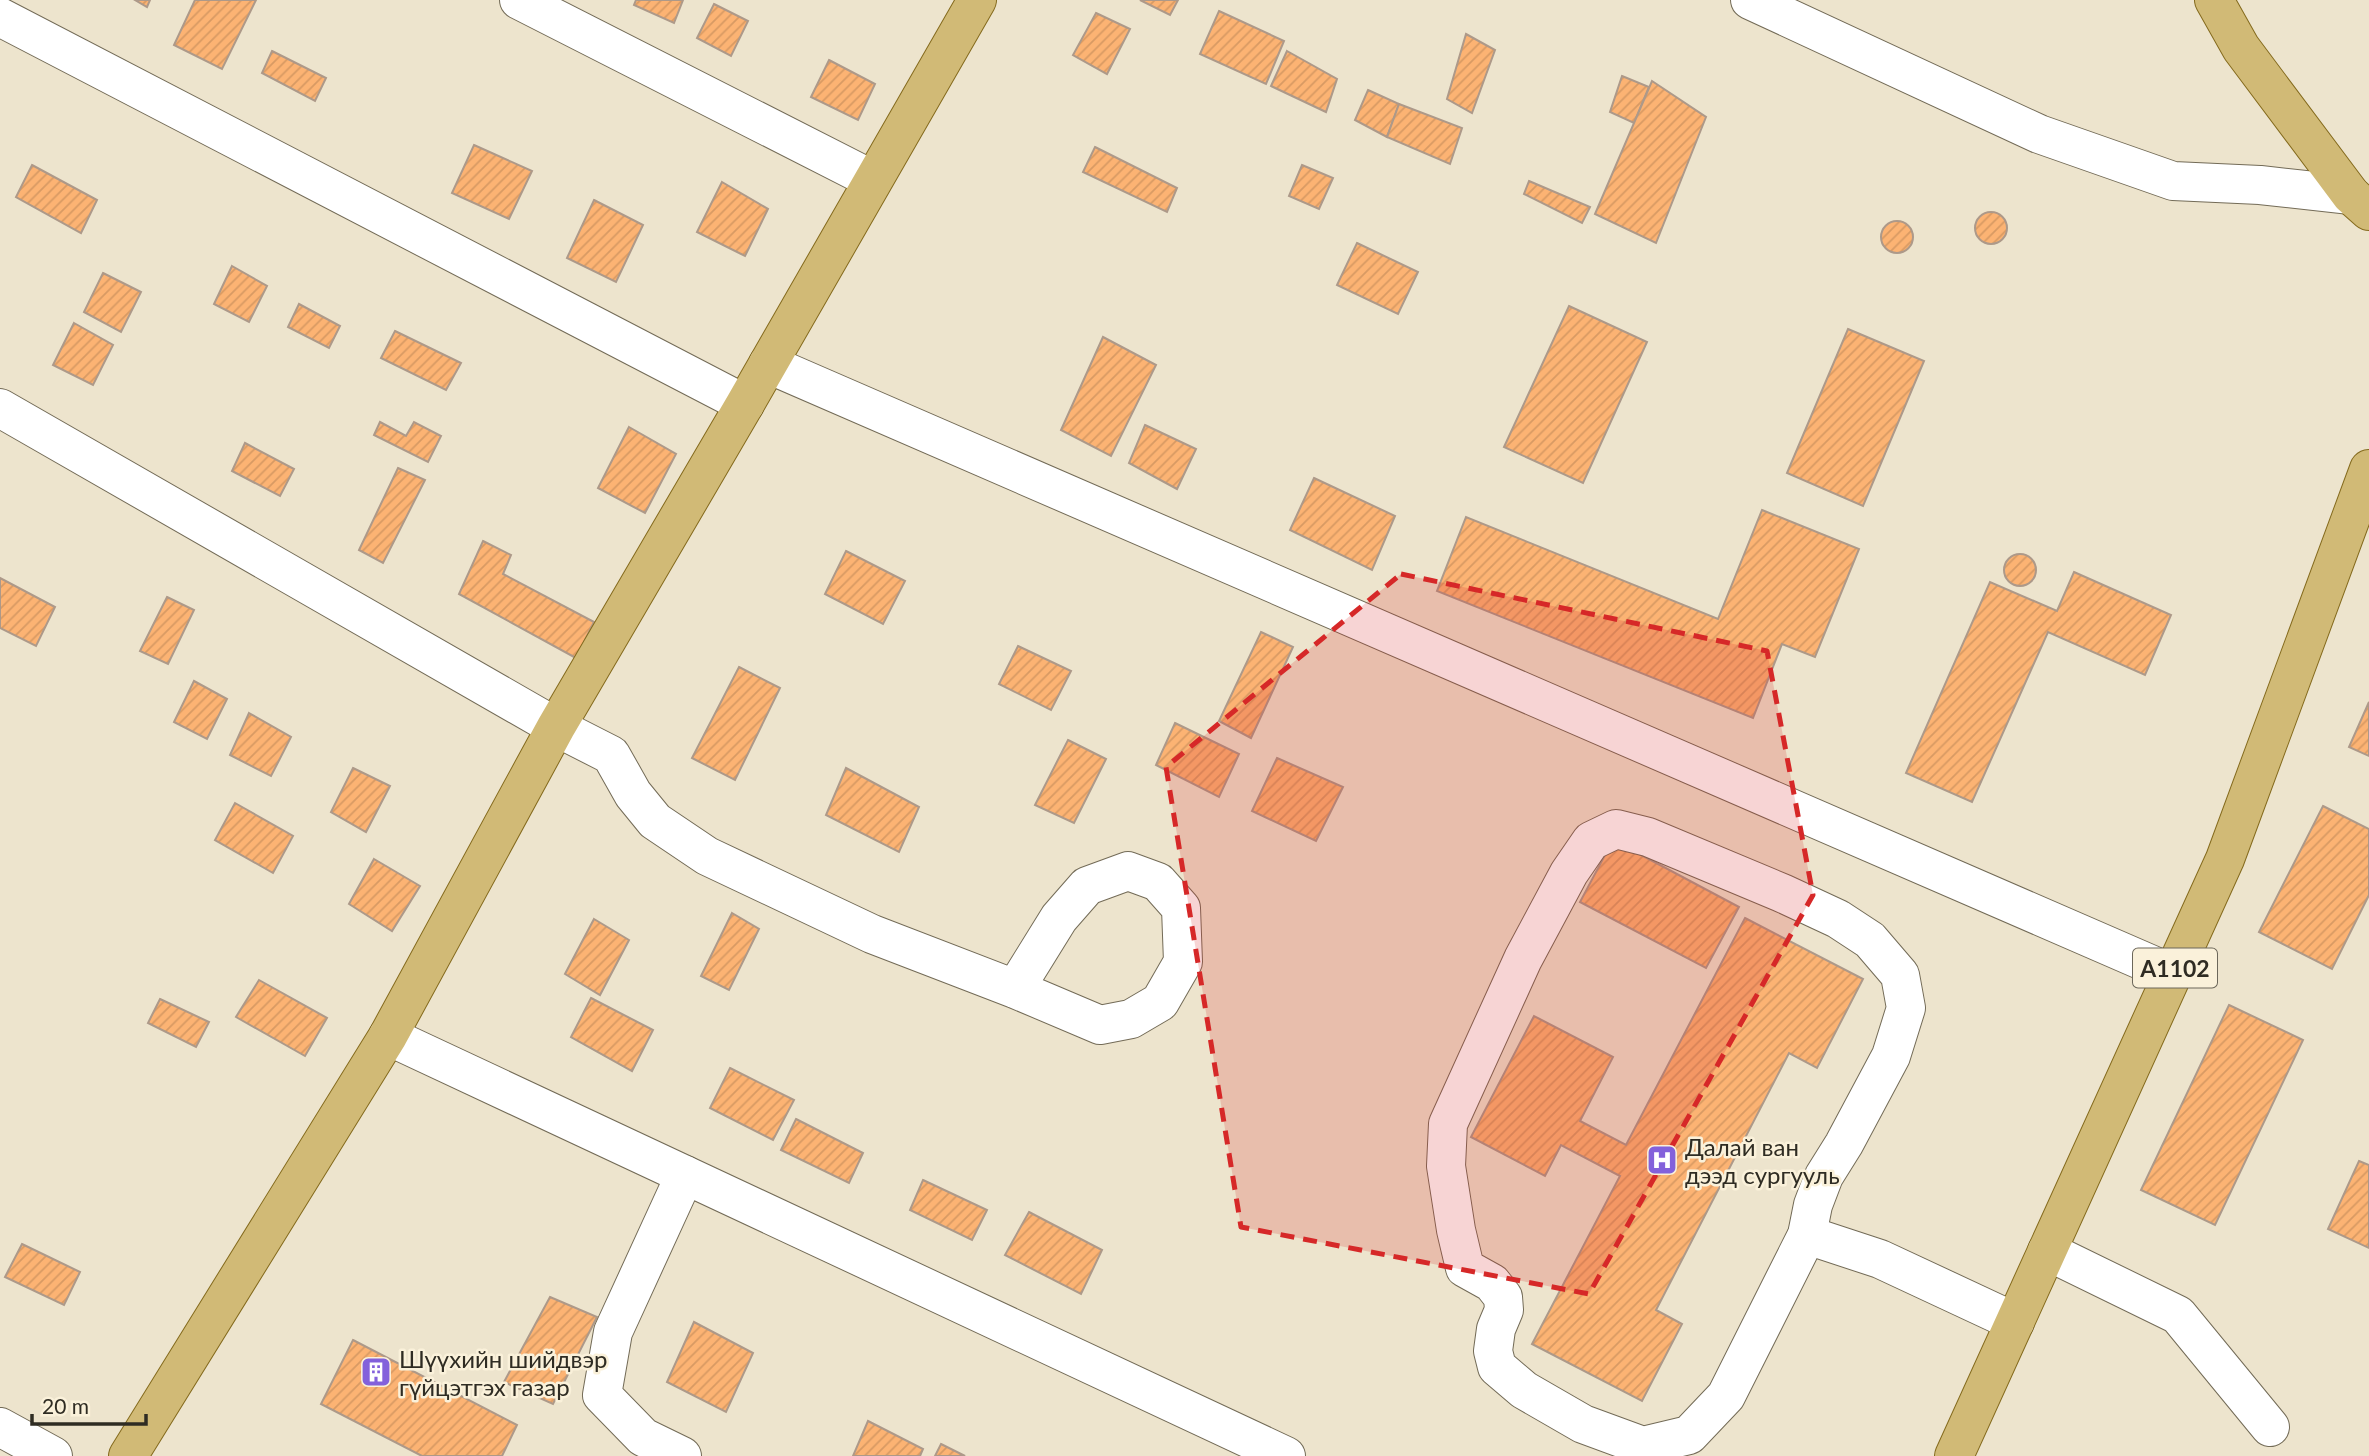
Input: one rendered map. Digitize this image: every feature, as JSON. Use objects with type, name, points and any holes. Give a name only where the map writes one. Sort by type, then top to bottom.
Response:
[{"type":"main road","points":[[128,1456],[388,1036],[556,727],[977,0]]},
{"type":"main road","points":[[2214,0],[2241,48],[2360,203]]},
{"type":"main road","name":"A1102","points":[[1954,1456],[2225,859],[2369,469]]},
{"type":"street","points":[[519,0],[873,180]]},
{"type":"street","points":[[1750,0],[2039,134],[2173,181],[2260,186],[2360,203]]},
{"type":"street","points":[[0,17],[745,404]]},
{"type":"street","points":[[768,364],[2173,974]]},
{"type":"street","points":[[0,408],[556,727],[611,755],[633,794],[655,821],[707,856],[872,934],[1016,989],[1100,1025],[1131,1019],[1160,1002],[1182,962],[1181,908],[1158,882],[1128,871],[1087,886],[1059,918],[1016,989]]},
{"type":"street","points":[[1616,829],[1648,837],[1782,893],[1838,919],[1870,940],[1900,975],[1906,1008],[1891,1056],[1844,1144],[1824,1175],[1813,1205],[1807,1235],[1726,1396],[1689,1436],[1643,1446],[1583,1424],[1524,1390],[1497,1367],[1493,1350],[1496,1329],[1504,1310],[1503,1297],[1492,1283],[1465,1268],[1446,1166],[1448,1124],[1523,959],[1569,873],[1591,841],[1616,829]]},
{"type":"street","points":[[388,1036],[1286,1456]]},
{"type":"street","points":[[682,1456],[643,1437],[602,1395],[613,1332],[685,1175]]},
{"type":"street","points":[[1807,1235],[1880,1259],[2015,1322]]},
{"type":"street","points":[[2047,1251],[2178,1315],[2270,1427]]},
{"type":"street","points":[[0,1427],[53,1456]]},
{"type":"highlighted area","points":[[1401,574],[1767,651],[1813,895],[1589,1294],[1241,1227],[1166,767]]},
{"type":"building","points":[[135,0],[150,0],[147,7]]},
{"type":"building","points":[[195,0],[256,0],[222,69],[174,45]]},
{"type":"building","points":[[636,0],[683,0],[674,23],[634,5]]},
{"type":"building","points":[[1140,0],[1178,0],[1170,15]]},
{"type":"building","points":[[714,4],[748,21],[731,56],[697,38]]},
{"type":"building","points":[[1219,11],[1284,41],[1266,84],[1200,54]]},
{"type":"building","points":[[1096,13],[1130,29],[1107,74],[1073,55]]},
{"type":"building","points":[[1466,34],[1495,50],[1472,113],[1447,99]]},
{"type":"building","points":[[272,51],[326,78],[315,101],[262,73]]},
{"type":"building","points":[[1287,51],[1337,79],[1326,112],[1271,86]]},
{"type":"building","points":[[829,60],[875,84],[858,120],[811,97]]},
{"type":"building","points":[[1622,76],[1649,87],[1634,123],[1610,112]]},
{"type":"building","points":[[1652,81],[1706,117],[1656,243],[1595,214]]},
{"type":"building","points":[[1368,90],[1399,104],[1387,137],[1355,120]]},
{"type":"building","points":[[1399,104],[1462,128],[1450,164],[1387,137]]},
{"type":"building","points":[[474,145],[532,171],[509,219],[452,193]]},
{"type":"building","points":[[1095,147],[1177,188],[1167,212],[1083,172]]},
{"type":"building","points":[[32,165],[97,200],[81,233],[16,197]]},
{"type":"building","points":[[1302,165],[1333,178],[1319,209],[1289,196]]},
{"type":"building","points":[[1529,181],[1590,207],[1582,223],[1524,194]]},
{"type":"building","points":[[722,182],[768,209],[745,256],[697,232]]},
{"type":"building","points":[[594,200],[643,225],[616,282],[567,258]]},
{"type":"building","points":[[1991,212],[2003,216],[2007,228],[2003,240],[1991,244],[1979,240],[1975,228],[1979,216]]},
{"type":"building","points":[[1897,221],[1909,225],[1913,237],[1909,249],[1897,253],[1885,249],[1881,237],[1885,225]]},
{"type":"building","points":[[1357,243],[1418,272],[1398,314],[1337,285]]},
{"type":"building","points":[[232,266],[267,286],[249,322],[214,304]]},
{"type":"building","points":[[103,273],[141,292],[121,332],[84,312]]},
{"type":"building","points":[[299,304],[340,326],[329,348],[288,327]]},
{"type":"building","points":[[1569,306],[1647,342],[1583,483],[1504,447]]},
{"type":"building","points":[[74,323],[113,345],[93,385],[53,365]]},
{"type":"building","points":[[1848,329],[1924,361],[1863,506],[1787,473]]},
{"type":"building","points":[[395,331],[461,363],[446,390],[381,358]]},
{"type":"building","points":[[1103,337],[1156,365],[1111,456],[1061,430]]},
{"type":"building","points":[[380,422],[406,436],[414,422],[441,436],[428,462],[374,435]]},
{"type":"building","points":[[1145,425],[1196,449],[1177,489],[1129,463]]},
{"type":"building","points":[[629,427],[676,454],[645,513],[598,488]]},
{"type":"building","points":[[245,443],[294,469],[280,496],[232,471]]},
{"type":"building","points":[[398,468],[425,480],[383,563],[359,550]]},
{"type":"building","points":[[1314,478],[1395,516],[1372,570],[1290,530]]},
{"type":"building","points":[[1762,510],[1859,549],[1815,657],[1782,644],[1753,718],[1437,591],[1466,517],[1718,619]]},
{"type":"building","points":[[483,541],[511,555],[503,574],[594,622],[576,658],[459,594]]},
{"type":"building","points":[[846,551],[905,581],[883,624],[825,594]]},
{"type":"building","points":[[2020,554],[2032,558],[2036,570],[2032,582],[2020,586],[2008,582],[2004,570],[2008,558]]},
{"type":"building","points":[[2074,572],[2171,615],[2145,675],[2048,632],[1972,802],[1906,773],[1990,582],[2057,611]]},
{"type":"building","points":[[0,578],[55,607],[36,646],[0,628]]},
{"type":"building","points":[[167,597],[194,610],[168,664],[140,651]]},
{"type":"building","points":[[1261,632],[1293,647],[1251,738],[1219,721]]},
{"type":"building","points":[[1018,646],[1071,671],[1051,710],[999,684]]},
{"type":"building","points":[[739,667],[780,688],[735,780],[692,758]]},
{"type":"building","points":[[194,681],[227,699],[207,739],[174,722]]},
{"type":"building","points":[[2369,702],[2369,756],[2349,747]]},
{"type":"building","points":[[249,713],[291,737],[271,776],[230,755]]},
{"type":"building","points":[[1175,723],[1239,754],[1219,797],[1156,765]]},
{"type":"building","points":[[1068,740],[1106,759],[1074,823],[1035,805]]},
{"type":"building","points":[[1277,758],[1343,787],[1316,841],[1252,811]]},
{"type":"building","points":[[353,768],[390,786],[366,832],[331,812]]},
{"type":"building","points":[[846,768],[919,807],[899,852],[826,815]]},
{"type":"building","points":[[235,803],[293,836],[273,873],[215,840]]},
{"type":"building","points":[[2323,806],[2369,829],[2369,895],[2332,969],[2259,932]]},
{"type":"building","points":[[1613,840],[1739,907],[1706,968],[1580,902]]},
{"type":"building","points":[[374,859],[420,886],[392,931],[349,904]]},
{"type":"building","points":[[732,913],[759,929],[729,990],[701,976]]},
{"type":"building","name":"Далай ван дээд сургууль","points":[[1745,918],[1863,979],[1817,1068],[1789,1053],[1656,1310],[1682,1324],[1642,1401],[1532,1344],[1620,1176],[1561,1145],[1545,1176],[1471,1137],[1534,1016],[1613,1057],[1580,1121],[1626,1145]]},
{"type":"building","points":[[594,919],[629,940],[600,995],[565,974]]},
{"type":"building","points":[[259,980],[327,1018],[305,1056],[236,1017]]},
{"type":"building","points":[[591,998],[653,1030],[632,1071],[571,1037]]},
{"type":"building","points":[[160,999],[209,1022],[196,1047],[148,1023]]},
{"type":"building","points":[[2229,1005],[2303,1040],[2215,1225],[2141,1190]]},
{"type":"building","points":[[730,1068],[794,1100],[773,1140],[710,1108]]},
{"type":"building","points":[[796,1119],[863,1153],[849,1183],[781,1150]]},
{"type":"building","points":[[2359,1161],[2369,1165],[2369,1248],[2328,1229]]},
{"type":"building","points":[[923,1180],[987,1210],[972,1240],[910,1210]]},
{"type":"building","points":[[1029,1212],[1102,1250],[1081,1294],[1005,1255]]},
{"type":"building","points":[[22,1244],[80,1272],[64,1305],[5,1277]]},
{"type":"building","points":[[550,1297],[597,1317],[553,1404],[504,1382]]},
{"type":"building","points":[[694,1322],[753,1353],[726,1412],[667,1382]]},
{"type":"building","name":"Шүүхийн шийдвэр гүйцэтгэх газар","points":[[353,1340],[517,1425],[502,1456],[422,1456],[321,1404]]},
{"type":"building","points":[[868,1421],[923,1449],[920,1456],[853,1456]]},
{"type":"building","points":[[941,1444],[965,1456],[935,1456]]},
{"type":"place","name":"Далай ван дээд сургууль","points":[[1662,1160]]},
{"type":"place","name":"Шүүхийн шийдвэр гүйцэтгэх газар","points":[[376,1372]]}]
